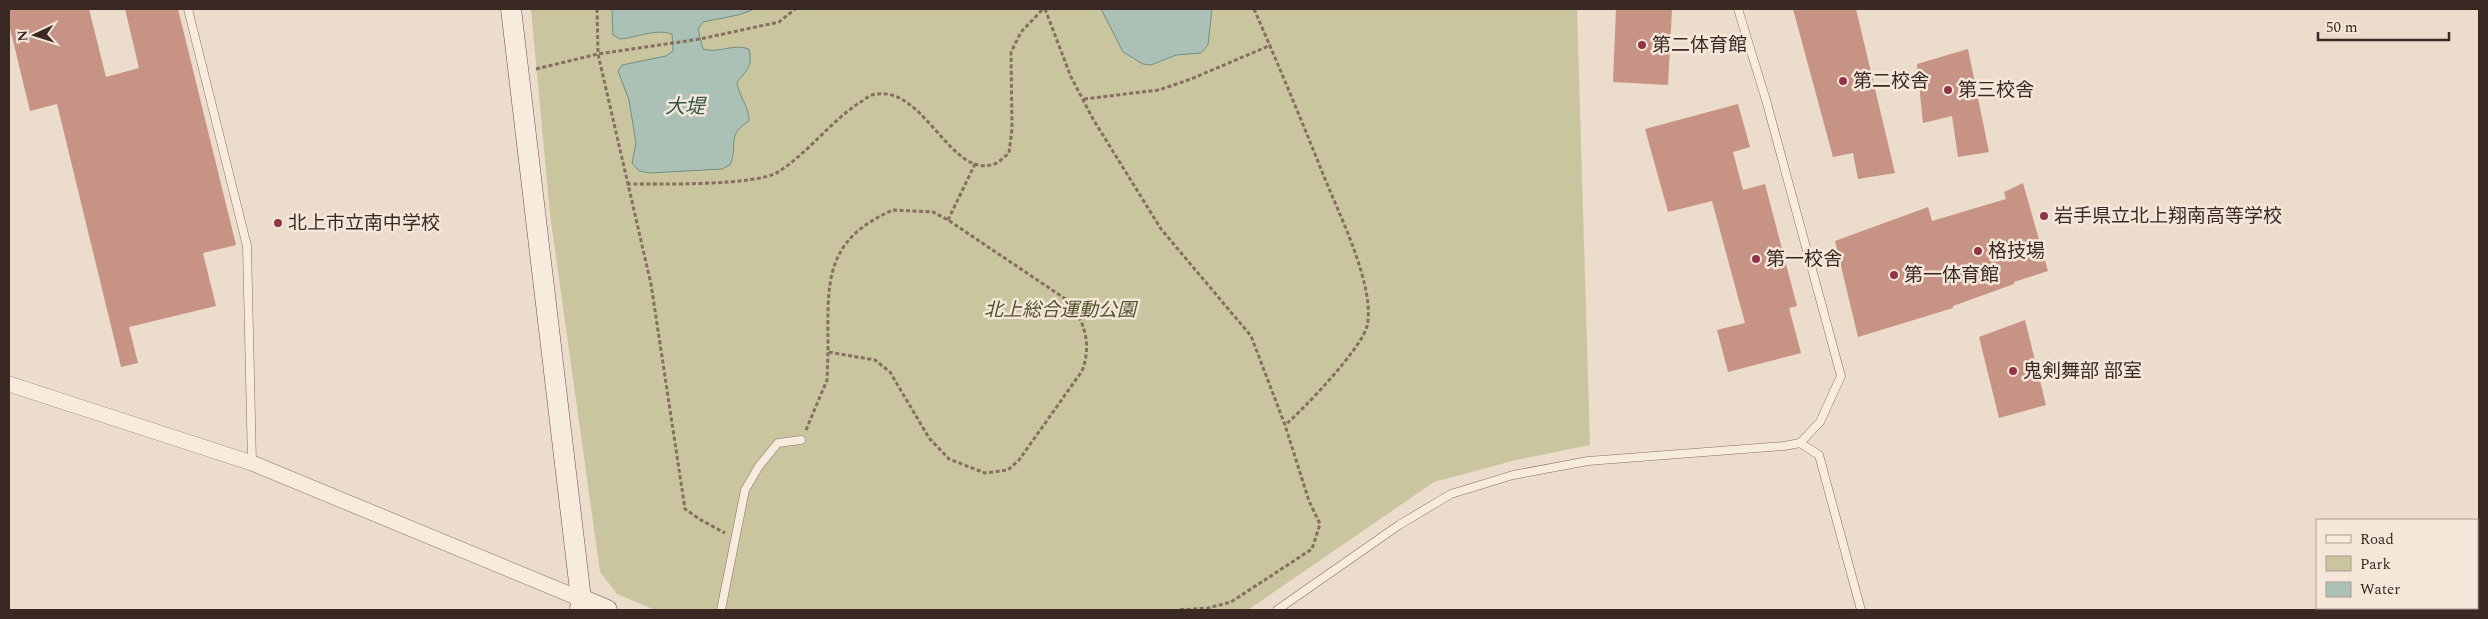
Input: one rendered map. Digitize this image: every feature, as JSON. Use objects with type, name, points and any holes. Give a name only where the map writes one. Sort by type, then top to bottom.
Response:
[{"type":"street","points":[[511,9],[581,604]]},
{"type":"street","points":[[9,384],[252,463],[581,604],[607,610]]},
{"type":"lane","points":[[188,9],[247,246],[252,463]]},
{"type":"lane","points":[[1276,610],[1399,525],[1451,494],[1513,475],[1588,461],[1749,450],[1800,443],[1820,422],[1841,376],[1766,100],[1738,9]]},
{"type":"lane","points":[[721,610],[737,539],[745,490],[759,466],[778,443],[801,440]]},
{"type":"lane","points":[[1800,443],[1819,455],[1861,610]]},
{"type":"path","points":[[597,9],[598,54],[650,284],[685,509],[701,520],[737,539]]},
{"type":"path","points":[[518,73],[598,54],[666,44],[779,22],[795,9]]},
{"type":"path","points":[[627,184],[688,184],[755,178],[777,172],[847,112],[872,95],[889,95],[905,101],[925,117],[955,152],[975,164],[994,164],[1009,153],[1012,129],[1011,52],[1021,32],[1044,9],[1070,77],[1084,99],[1093,119],[1162,229],[1251,336],[1285,425],[1309,501],[1320,524],[1312,549],[1232,602],[1208,608],[1178,610]]},
{"type":"path","points":[[1254,9],[1271,45],[1353,251],[1368,302],[1367,327],[1350,354],[1302,411],[1285,425]]},
{"type":"path","points":[[1084,99],[1159,90],[1192,79],[1271,45]]},
{"type":"path","points":[[948,220],[975,164]]},
{"type":"path","points":[[801,440],[827,380],[828,298],[833,268],[848,239],[869,220],[893,210],[933,212],[948,220],[1067,300],[1078,313],[1085,326],[1087,358],[1082,371],[1019,460],[1008,470],[985,472],[949,459],[929,438],[890,372],[875,360],[828,352]]},
{"type":"green space","name":"北上総合運動公園","points":[[531,9],[1577,9],[1590,445],[1516,460],[1434,482],[1248,610],[655,610],[617,594],[600,572],[550,214]]},
{"type":"water","name":"大堤","points":[[612,9],[755,9],[738,15],[703,22],[698,29],[703,49],[715,50],[743,47],[749,49],[750,64],[737,82],[749,121],[737,131],[730,165],[722,169],[650,173],[639,171],[632,163],[636,143],[629,100],[618,71],[622,65],[666,56],[673,51],[672,34],[659,32],[620,39],[613,35]]},
{"type":"water","points":[[1101,9],[1212,9],[1208,45],[1201,53],[1176,55],[1151,65],[1143,64],[1123,52]]},
{"type":"building","points":[[9,9],[89,9],[106,77],[139,68],[125,9],[178,9],[236,245],[203,253],[216,306],[129,327],[138,363],[121,367],[57,104],[30,111],[9,24]]},
{"type":"building","name":"第二体育館","points":[[1616,9],[1672,9],[1668,85],[1613,82]]},
{"type":"building","name":"第二校舎","points":[[1793,9],[1856,9],[1895,173],[1858,179],[1853,153],[1833,157]]},
{"type":"building","name":"第三校舎","points":[[1968,49],[1989,152],[1958,157],[1952,116],[1923,123],[1917,64]]},
{"type":"building","name":"第一校舎","points":[[1738,104],[1750,147],[1733,152],[1743,190],[1765,184],[1797,306],[1789,308],[1801,353],[1728,372],[1717,330],[1745,323],[1712,201],[1668,212],[1645,129]]},
{"type":"building","points":[[2023,183],[2048,271],[2014,282],[2014,284],[1953,306],[1953,308],[1858,337],[1835,241],[1928,207],[1932,221],[2006,199],[2004,192]]},
{"type":"building","name":"鬼剣舞部 部室","points":[[2025,320],[2046,405],[1999,418],[1979,337]]},
{"type":"place","name":"第二体育館","points":[[1642,45]]},
{"type":"place","name":"第二校舎","points":[[1843,81]]},
{"type":"place","name":"第三校舎","points":[[1948,90]]},
{"type":"place","name":"岩手県立北上翔南高等学校","points":[[2044,216]]},
{"type":"place","name":"北上市立南中学校","points":[[278,223]]},
{"type":"place","name":"格技場","points":[[1978,251]]},
{"type":"place","name":"第一校舎","points":[[1756,259]]},
{"type":"place","name":"第一体育館","points":[[1894,275]]},
{"type":"place","name":"鬼剣舞部 部室","points":[[2013,371]]}]
